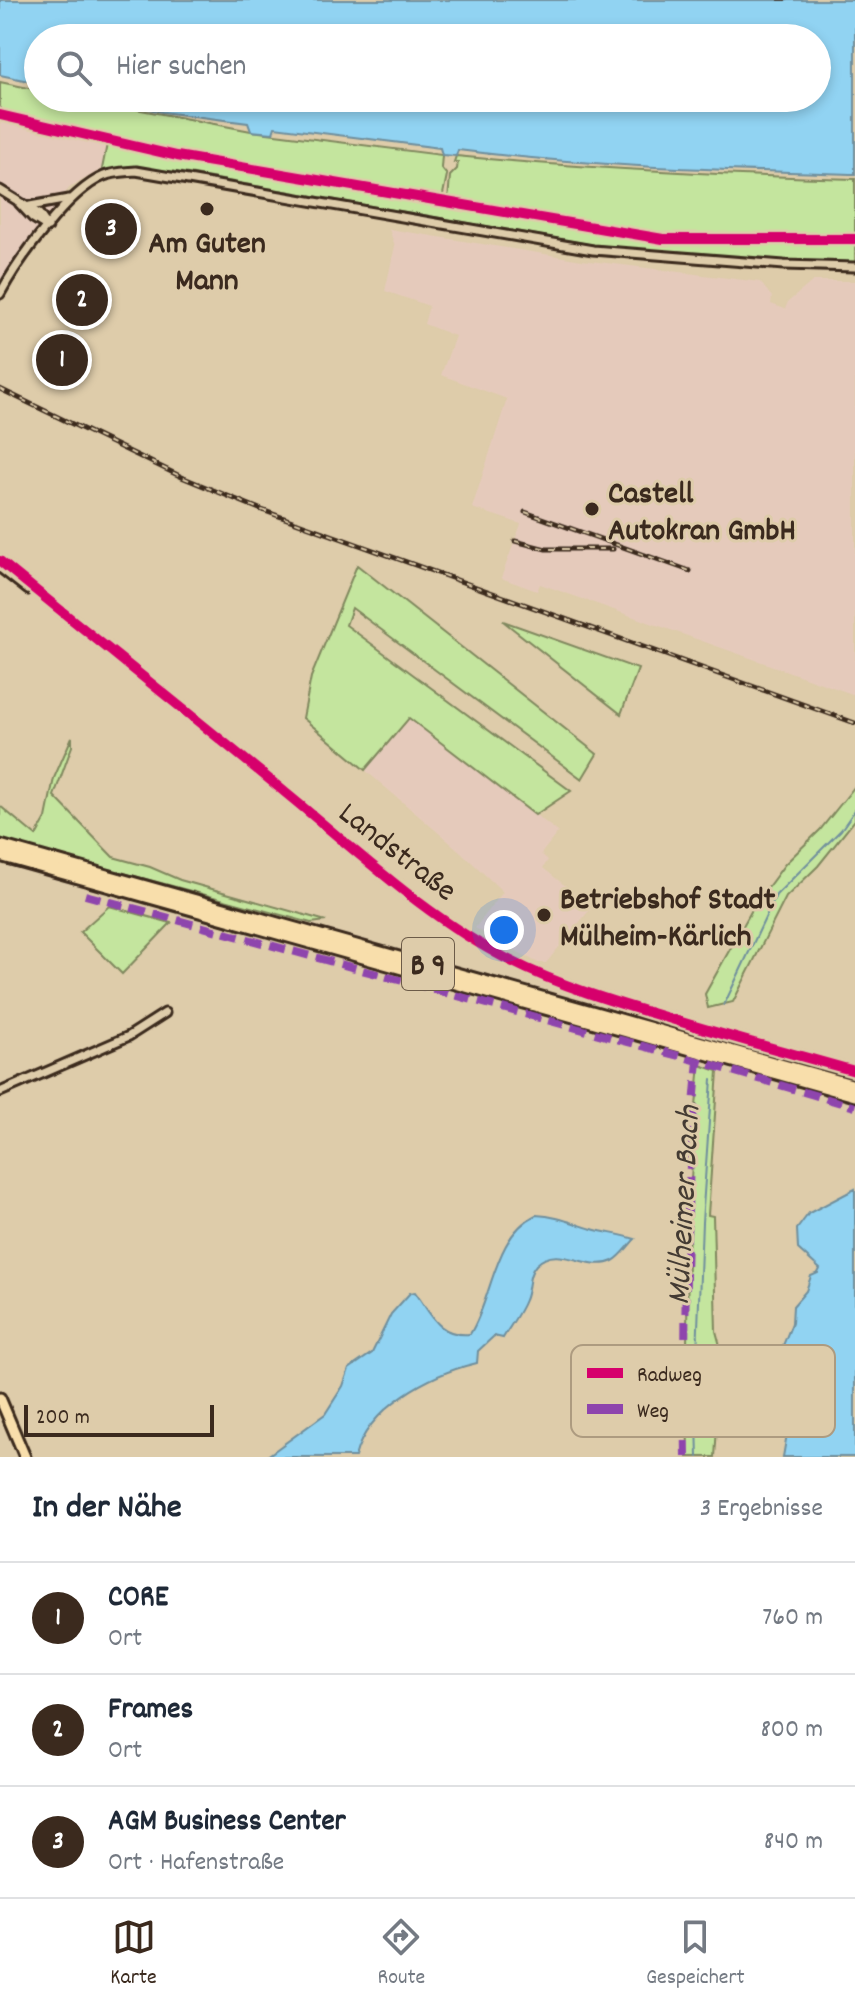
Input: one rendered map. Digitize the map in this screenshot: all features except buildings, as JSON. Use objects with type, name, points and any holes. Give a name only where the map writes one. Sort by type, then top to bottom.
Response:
[{"type":"highway","name":"B 9","points":[[0,846],[855,1086]]},
{"type":"highway","name":"B 9","points":[[0,855],[855,1095]]},
{"type":"main road","points":[[0,1398],[25,1457]]},
{"type":"street","points":[[0,294],[71,199],[102,177],[136,171],[593,250],[784,265],[855,267]]},
{"type":"street","points":[[0,190],[34,206],[71,199]]},
{"type":"street","points":[[22,203],[33,218],[48,227]]},
{"type":"street","points":[[0,561],[53,606]]},
{"type":"street","points":[[0,568],[53,606]]},
{"type":"street","name":"Landstraße","points":[[53,606],[157,686],[396,883],[449,923],[495,952],[532,971],[593,995],[855,1071]]},
{"type":"street","points":[[0,1092],[129,1036],[165,1013]]},
{"type":"shaded area","points":[[0,117],[107,144],[102,169],[69,188],[0,288]]},
{"type":"shaded area","points":[[389,229],[582,260],[760,282],[772,297],[771,304],[785,309],[788,302],[813,281],[855,281],[855,695],[540,584],[537,591],[501,578],[521,524],[472,508],[507,399],[441,375],[455,336],[424,324],[429,306],[385,291],[395,246]]},
{"type":"shaded area","points":[[409,718],[558,832],[541,854],[548,860],[543,868],[592,907],[546,963],[538,963],[475,928],[503,892],[365,770]]},
{"type":"green space","points":[[0,82],[24,87],[24,112],[151,112],[251,131],[442,155],[441,168],[447,175],[442,199],[448,201],[450,176],[457,169],[458,162],[454,162],[456,156],[655,171],[855,179],[855,263],[594,245],[177,172],[130,167],[105,170],[102,169],[107,144],[111,140],[0,114]]},
{"type":"green space","points":[[357,565],[597,754],[582,779],[352,608],[346,625],[571,791],[535,815],[409,718],[365,770],[303,718],[311,677]]},
{"type":"green space","points":[[503,621],[638,669],[621,714]]},
{"type":"green space","points":[[72,737],[72,746],[54,796],[113,857],[150,867],[180,880],[326,921],[311,923],[0,840],[0,806],[36,836],[46,818],[54,778]]},
{"type":"green space","points":[[855,786],[855,820],[818,866],[786,897],[733,1002],[708,1008],[705,994],[754,906],[785,864],[820,830]]},
{"type":"green space","points":[[109,906],[171,923],[122,974],[80,932]]},
{"type":"green space","points":[[700,1065],[718,1071],[708,1215],[713,1216],[716,1331],[720,1345],[687,1345],[692,1163]]},
{"type":"green space","points":[[688,1437],[716,1437],[715,1457],[688,1457]]},
{"type":"water","points":[[0,0],[855,0],[855,174],[607,164],[458,150],[456,156],[442,155],[440,148],[275,127],[273,133],[251,131],[248,123],[162,112],[831,112],[831,24],[24,24],[24,80],[0,75]]},
{"type":"water","points":[[855,1189],[855,1457],[783,1457],[786,1437],[835,1437],[835,1345],[783,1345],[792,1323],[793,1306],[806,1291],[811,1276],[820,1269],[798,1249],[797,1229],[809,1213]]},
{"type":"water","points":[[536,1215],[635,1239],[616,1259],[603,1264],[554,1256],[536,1265],[523,1305],[503,1338],[494,1336],[478,1351],[477,1363],[440,1375],[403,1395],[373,1423],[355,1457],[266,1457],[325,1414],[343,1386],[349,1369],[372,1353],[391,1314],[410,1293],[415,1292],[443,1328],[470,1334],[502,1252],[522,1225]]},
{"type":"waterway","name":"Mülheimer Bach","points":[[724,1005],[776,895],[841,830],[855,810]]},
{"type":"waterway","name":"Mülheimer Bach","points":[[697,1345],[712,1079]]},
{"type":"waterway","name":"Mülheimer Bach","points":[[697,1437],[698,1457]]},
{"type":"ferry route","points":[[778,0],[796,0]]},
{"type":"railway","points":[[0,389],[184,478],[262,510],[855,723]]},
{"type":"railway","points":[[525,512],[690,571]]},
{"type":"railway","points":[[515,541],[546,549],[613,549]]},
{"type":"marked path","points":[[85,895],[698,1061],[855,1107]]},
{"type":"marked path","points":[[685,1345],[690,1160],[698,1061]]},
{"type":"marked path","points":[[686,1437],[686,1457]]},
{"type":"cycle path","points":[[0,115],[177,156],[663,239],[855,239]]},
{"type":"cycle path","points":[[0,561],[394,883],[479,943],[528,969],[587,993],[855,1071]]},
{"type":"place","name":"Am Guten Mann","points":[[207,209]]},
{"type":"place","name":"AGM Business Center","points":[[111,229]]},
{"type":"place","name":"Frames","points":[[82,300]]},
{"type":"place","name":"CORE","points":[[62,360]]},
{"type":"place","name":"Castell Autokran GmbH","points":[[592,509]]},
{"type":"place","name":"Betriebshof Stadt Mülheim-Kärlich","points":[[544,915]]}]
